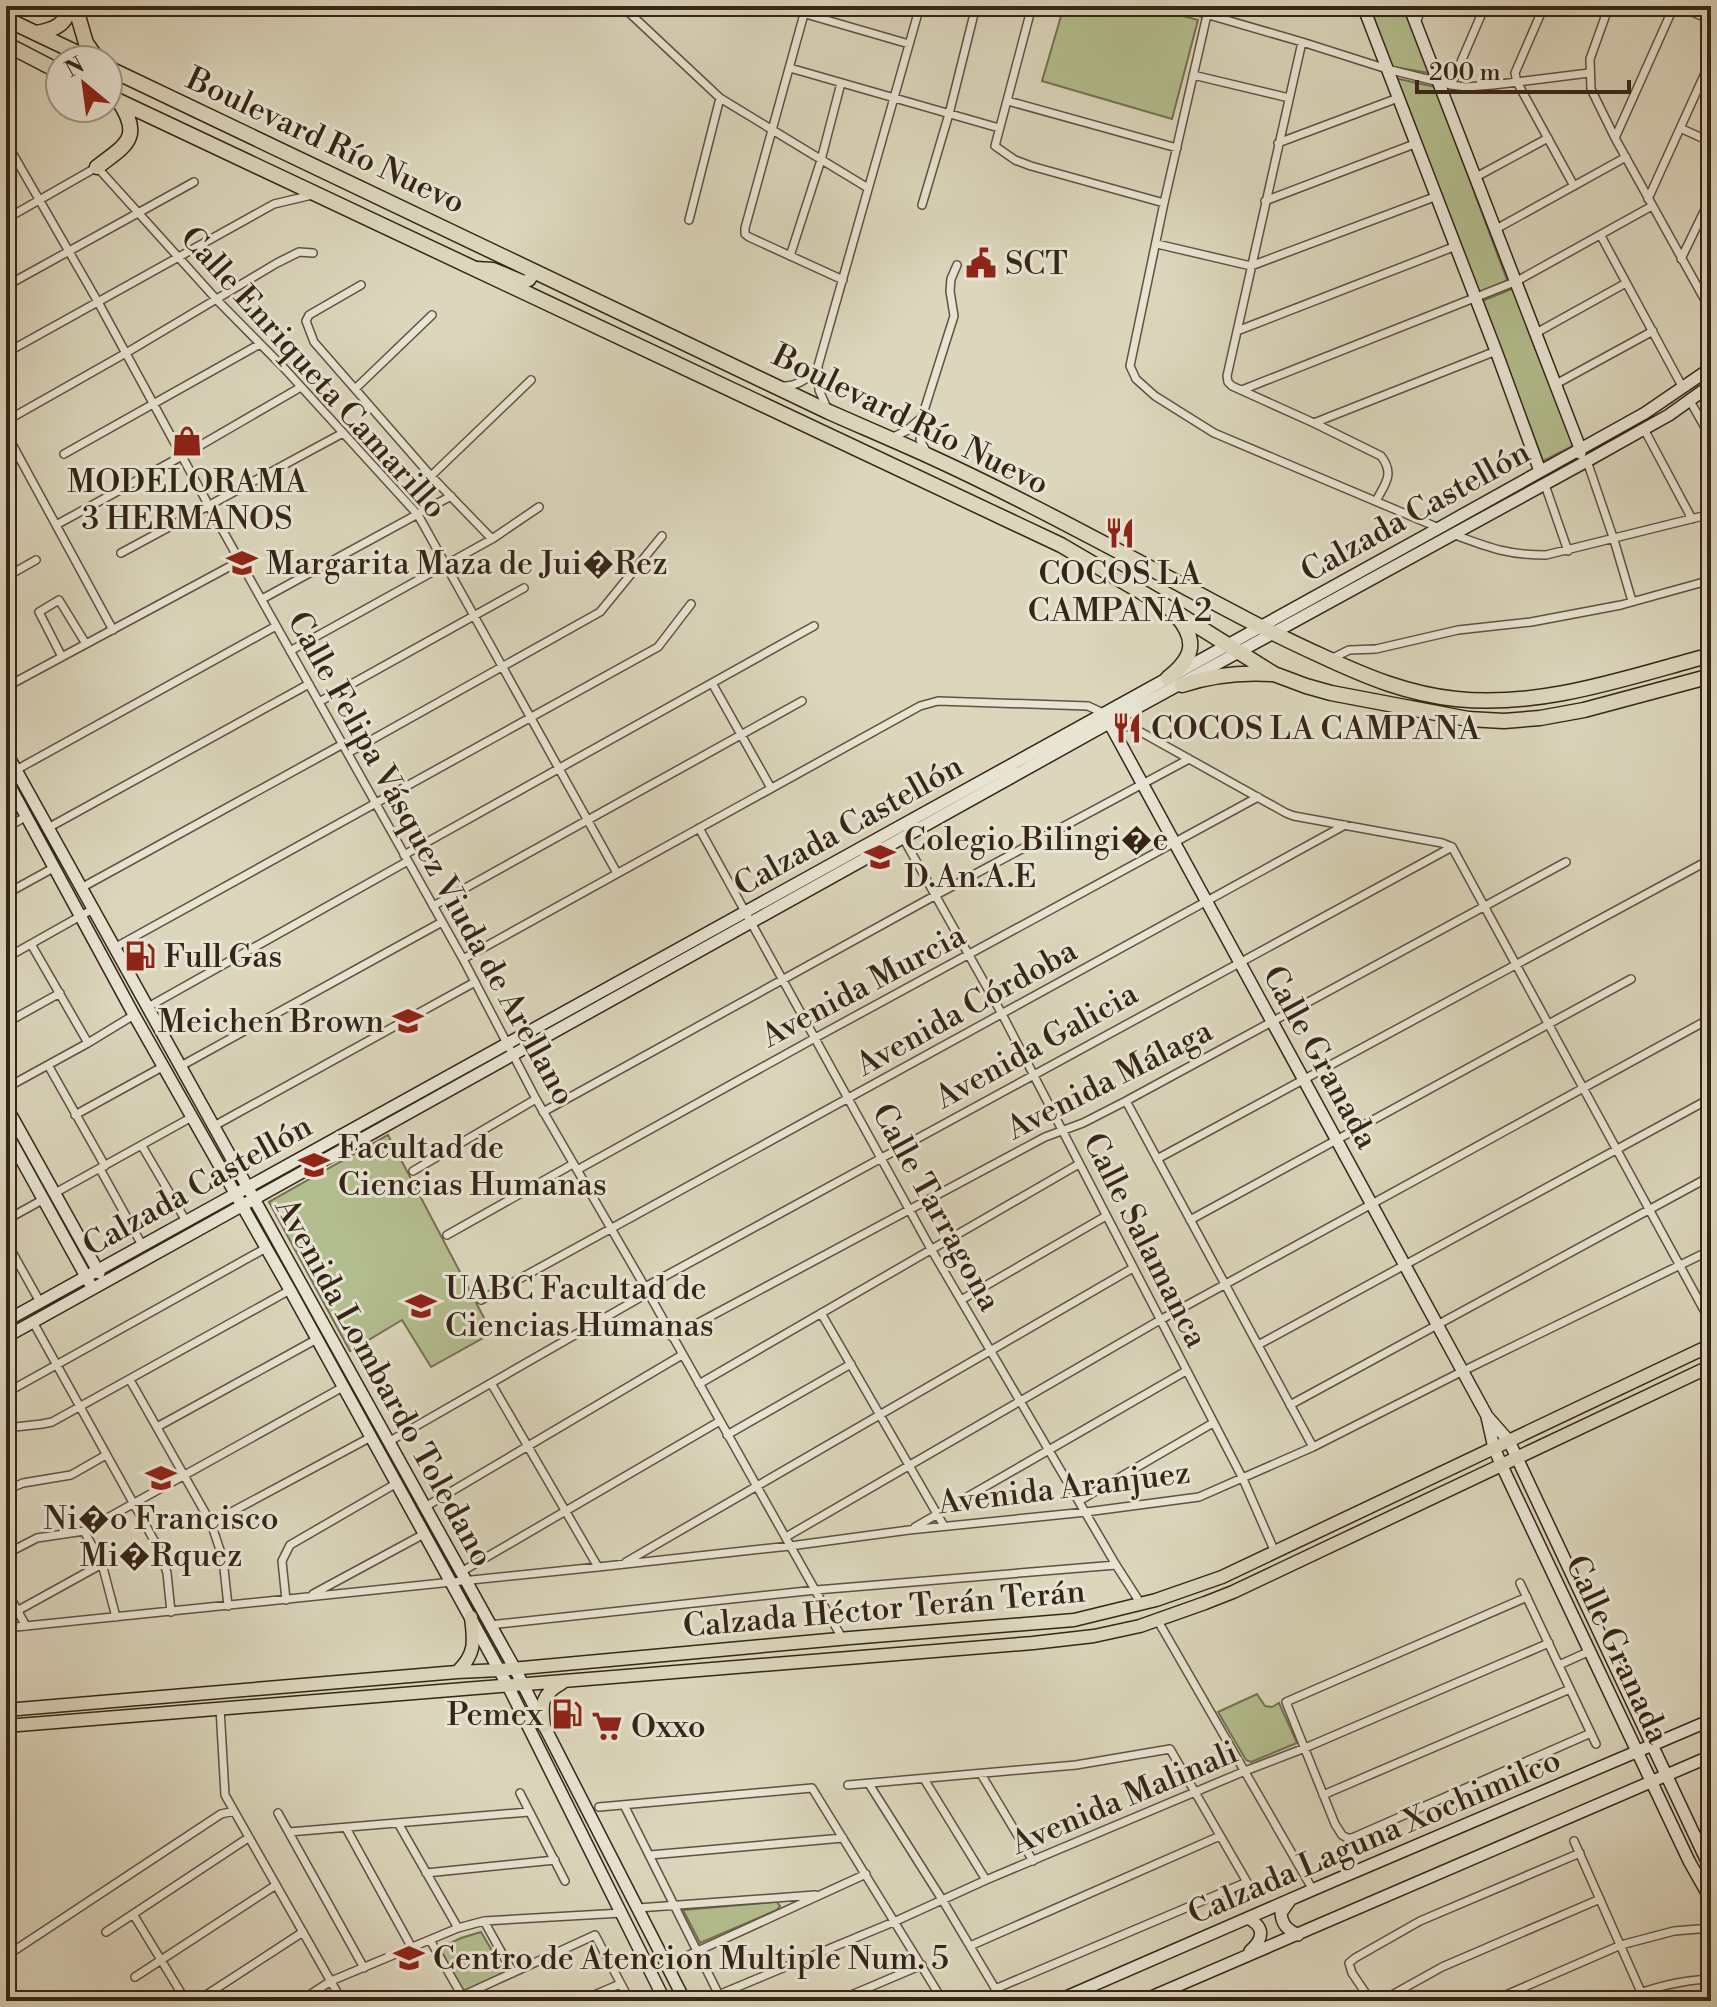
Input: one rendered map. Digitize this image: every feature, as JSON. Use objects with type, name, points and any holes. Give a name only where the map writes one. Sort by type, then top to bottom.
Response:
[{"type":"highway","points":[[36,33],[59,27],[65,20],[68,6]]},
{"type":"highway","points":[[75,6],[87,44]]},
{"type":"highway","points":[[6,19],[59,44]]},
{"type":"highway","points":[[6,44],[44,64]]},
{"type":"highway","name":"Boulevard Río Nuevo","points":[[124,76],[829,412],[930,456],[1260,627],[1363,675],[1432,696],[1498,701],[1569,692],[1711,655]]},
{"type":"highway","name":"Boulevard Río Nuevo","points":[[124,103],[1061,545],[1274,674],[1306,686],[1468,719],[1504,721],[1584,710],[1711,676]]},
{"type":"highway","points":[[97,167],[119,151],[129,136],[131,125],[124,114]]},
{"type":"highway","points":[[844,443],[879,450],[887,447],[890,439]]},
{"type":"highway","points":[[1168,678],[1186,663],[1190,643],[1188,632],[1172,610]]},
{"type":"highway","points":[[1182,685],[1218,675],[1274,674]]},
{"type":"main road","points":[[1363,6],[1540,471]]},
{"type":"main road","points":[[1409,6],[1445,84],[1476,177],[1580,448],[1579,457],[1548,483]]},
{"type":"main road","points":[[469,267],[493,269],[524,282],[535,271]]},
{"type":"main road","name":"Calzada Castellón","points":[[6,1321],[897,827],[1182,685],[1260,627],[1645,413],[1711,368]]},
{"type":"main road","name":"Calzada Castellón","points":[[6,1337],[904,839],[1109,722],[1168,678],[1274,634],[1644,429],[1711,385]]},
{"type":"main road","points":[[1483,503],[1489,516]]},
{"type":"main road","name":"Calle Granada","points":[[1109,722],[1487,1416],[1509,1441],[1711,1870]]},
{"type":"main road","name":"Avenida Lombardo Toledano","points":[[6,752],[515,1669],[685,2001]]},
{"type":"main road","name":"Avenida Lombardo Toledano","points":[[6,779],[134,1015],[500,1670],[665,2001]]},
{"type":"main road","points":[[6,1106],[17,1152]]},
{"type":"main road","points":[[6,1132],[97,1270],[98,1285]]},
{"type":"main road","points":[[49,1196],[86,1276],[98,1285]]},
{"type":"main road","points":[[290,1290],[310,1317],[321,1317]]},
{"type":"main road","points":[[317,1339],[328,1342],[342,1364],[351,1371]]},
{"type":"main road","name":"Calzada Héctor Terán Terán","points":[[6,1712],[37,1710],[48,1705],[515,1669],[1074,1620],[1141,1604],[1222,1577],[1711,1345]]},
{"type":"main road","name":"Calzada Héctor Terán Terán","points":[[6,1726],[1094,1636],[1158,1621],[1233,1592],[1711,1366]]},
{"type":"main road","points":[[359,1414],[378,1441],[383,1444],[390,1441]]},
{"type":"main road","name":"Calle Granada","points":[[1487,1416],[1501,1464],[1689,1861],[1711,1900]]},
{"type":"main road","points":[[457,1672],[468,1661],[474,1642],[471,1617]]},
{"type":"main road","points":[[544,1726],[543,1701],[547,1693],[567,1681]]},
{"type":"main road","points":[[103,1718],[143,1708],[189,1703],[193,1700],[193,1693]]},
{"type":"main road","name":"Calzada Laguna Xochimilco","points":[[1057,2001],[1711,1720]]},
{"type":"main road","name":"Calzada Laguna Xochimilco","points":[[1142,2001],[1711,1756]]},
{"type":"main road","points":[[1289,1901],[1281,1913],[1281,1921],[1298,1935]]},
{"type":"main road","points":[[1244,1957],[1259,1943],[1261,1932],[1257,1923],[1248,1918]]},
{"type":"main road","points":[[648,1966],[667,1965]]},
{"type":"street","points":[[622,6],[720,98],[868,188]]},
{"type":"street","points":[[778,6],[909,44]]},
{"type":"street","points":[[829,412],[819,390],[818,366],[920,6]]},
{"type":"street","points":[[922,205],[976,6]]},
{"type":"street","points":[[1032,6],[995,146],[1015,160],[1031,166],[1164,203]]},
{"type":"street","points":[[1178,6],[1445,84],[1480,86],[1589,73]]},
{"type":"street","points":[[1416,23],[1423,6]]},
{"type":"street","points":[[1445,84],[1485,6]]},
{"type":"street","points":[[1544,6],[1516,68],[1517,82],[1574,186]]},
{"type":"street","points":[[1609,6],[1590,59],[1591,89],[1711,311]]},
{"type":"street","points":[[1615,138],[1676,6],[1711,20]]},
{"type":"street","points":[[804,14],[745,234],[843,280]]},
{"type":"street","points":[[1207,15],[1164,203],[1130,366],[1132,373],[1155,396],[1214,433],[1439,528]]},
{"type":"street","points":[[1302,42],[1227,376],[1228,382],[1242,390],[1381,456],[1389,475],[1376,501]]},
{"type":"street","points":[[1242,390],[1517,281],[1601,236],[1650,203],[1680,128],[1707,81],[1711,60]]},
{"type":"street","points":[[790,68],[999,128]]},
{"type":"street","points":[[1193,75],[1289,98]]},
{"type":"street","points":[[790,256],[821,160],[841,83]]},
{"type":"street","points":[[689,220],[720,98]]},
{"type":"street","points":[[1278,143],[1398,98]]},
{"type":"street","points":[[1008,101],[1177,148]]},
{"type":"street","points":[[1680,128],[1711,142]]},
{"type":"street","points":[[1476,177],[1548,138]]},
{"type":"street","name":"Calle Felipa Vásquez Viuda de Arellano","points":[[6,142],[463,959],[543,1112],[842,1638]]},
{"type":"street","points":[[1265,201],[1417,143]]},
{"type":"street","points":[[1496,229],[1626,157]]},
{"type":"street","points":[[6,219],[97,167]]},
{"type":"street","name":"Calle Enriqueta Camarillo","points":[[97,167],[418,515],[617,873]]},
{"type":"street","points":[[6,286],[194,182]]},
{"type":"street","points":[[6,353],[274,204],[314,194]]},
{"type":"street","points":[[1157,244],[1251,266],[1437,196]]},
{"type":"street","points":[[1681,259],[1710,201]]},
{"type":"street","points":[[1601,236],[1683,388]]},
{"type":"street","points":[[1237,331],[1456,246]]},
{"type":"street","points":[[6,421],[277,263],[299,252],[313,253]]},
{"type":"street","points":[[930,456],[920,440],[922,417],[954,316],[950,291],[957,265]]},
{"type":"street","points":[[1536,333],[1626,283]]},
{"type":"street","points":[[361,285],[307,317],[314,342],[431,476],[492,539]]},
{"type":"street","points":[[355,389],[432,315]]},
{"type":"street","points":[[1556,384],[1653,331]]},
{"type":"street","points":[[64,454],[260,344]]},
{"type":"street","points":[[1314,423],[1496,351]]},
{"type":"street","points":[[778,387],[801,383],[818,366]]},
{"type":"street","points":[[431,476],[531,380]]},
{"type":"street","points":[[56,525],[301,387]]},
{"type":"street","points":[[1690,401],[1711,438]]},
{"type":"street","points":[[890,439],[906,431],[922,417]]},
{"type":"street","points":[[1644,429],[1692,519]]},
{"type":"street","points":[[6,433],[113,630]]},
{"type":"street","points":[[121,553],[343,433]]},
{"type":"street","points":[[1587,461],[1632,601]]},
{"type":"street","points":[[1548,483],[1568,551]]},
{"type":"street","points":[[262,599],[451,496]]},
{"type":"street","points":[[290,651],[492,539],[539,507]]},
{"type":"street","points":[[1455,535],[1499,552],[1546,555],[1711,514]]},
{"type":"street","points":[[348,753],[600,612],[662,536]]},
{"type":"street","points":[[6,577],[36,560]]},
{"type":"street","points":[[6,687],[240,561]]},
{"type":"street","points":[[1329,660],[1349,650],[1376,649],[1458,630],[1531,622],[1632,601],[1711,580]]},
{"type":"street","points":[[319,702],[524,588]]},
{"type":"street","points":[[62,657],[39,612],[59,600],[86,644]]},
{"type":"street","points":[[114,948],[658,647],[691,604]]},
{"type":"street","points":[[16,770],[276,626]]},
{"type":"street","points":[[148,1007],[559,769],[814,626]]},
{"type":"street","points":[[712,683],[771,788]]},
{"type":"street","points":[[48,828],[309,684]]},
{"type":"street","points":[[433,906],[802,701]]},
{"type":"street","points":[[463,959],[928,702],[1088,706],[1109,722],[1130,726],[1294,816],[1452,847],[1711,1323]]},
{"type":"street","points":[[81,888],[343,744]]},
{"type":"street","points":[[543,1112],[1189,759]]},
{"type":"street","name":"Avenida Murcia","points":[[447,1235],[1258,797]]},
{"type":"street","points":[[6,828],[27,816]]},
{"type":"street","name":"Avenida Córdoba","points":[[481,1300],[1345,825]]},
{"type":"street","name":"Calle Salamanca","points":[[897,827],[1002,1014],[1243,1479],[1275,1552]]},
{"type":"street","name":"Calle Tarragona","points":[[699,828],[931,1249],[1141,1604]]},
{"type":"street","name":"Avenida Galicia","points":[[390,1441],[646,1290],[880,1158],[1452,847]]},
{"type":"street","points":[[1157,1159],[1711,859]]},
{"type":"street","name":"Avenida Málaga","points":[[672,1337],[1045,1137],[1083,1123],[1126,1101],[1566,862]]},
{"type":"street","points":[[6,894],[55,867]]},
{"type":"street","points":[[6,958],[93,909]]},
{"type":"street","points":[[181,1066],[442,922]]},
{"type":"street","points":[[31,944],[88,1043]]},
{"type":"street","points":[[1190,1220],[1631,979]]},
{"type":"street","points":[[214,1126],[475,982]]},
{"type":"street","points":[[6,1023],[60,993]]},
{"type":"street","points":[[6,1088],[134,1015]]},
{"type":"street","points":[[786,1537],[1160,1320],[1711,1018]]},
{"type":"street","points":[[48,1065],[142,1245]]},
{"type":"street","points":[[75,1115],[164,1066]]},
{"type":"street","points":[[1258,1345],[1711,1098]]},
{"type":"street","points":[[413,1171],[536,1099]]},
{"type":"street","points":[[1126,1101],[1313,1447]]},
{"type":"street","points":[[6,1220],[192,1117]]},
{"type":"street","points":[[142,1146],[186,1221]]},
{"type":"street","points":[[699,1384],[1079,1164]]},
{"type":"street","points":[[1290,1405],[1711,1176]]},
{"type":"street","points":[[961,1300],[1106,1216]]},
{"type":"street","points":[[6,1241],[40,1302]]},
{"type":"street","points":[[6,1393],[266,1248]]},
{"type":"street","name":"Avenida Aranjuez","points":[[6,1628],[451,1583],[463,1577],[621,1565],[1199,1497],[1313,1447],[1711,1250]]},
{"type":"street","points":[[621,1565],[1133,1268]]},
{"type":"street","points":[[6,1428],[47,1423],[80,1407],[290,1290]]},
{"type":"street","points":[[821,1313],[944,1526]]},
{"type":"street","points":[[33,1322],[165,1564],[171,1612]]},
{"type":"street","points":[[157,1427],[317,1339]]},
{"type":"street","points":[[425,1507],[682,1355]]},
{"type":"street","points":[[727,1435],[851,1364]]},
{"type":"street","points":[[909,1530],[1186,1371]]},
{"type":"street","points":[[130,1380],[211,1523],[223,1559],[228,1606]]},
{"type":"street","points":[[491,1383],[598,1567]]},
{"type":"street","points":[[6,1554],[37,1538],[84,1531],[343,1387]]},
{"type":"street","points":[[463,1577],[566,1511],[720,1421]]},
{"type":"street","points":[[1079,1501],[1213,1423]]},
{"type":"street","points":[[211,1523],[371,1437]]},
{"type":"street","points":[[6,1490],[23,1483],[71,1475],[106,1455]]},
{"type":"street","points":[[286,1600],[282,1561],[290,1545],[397,1483]]},
{"type":"street","points":[[84,1531],[102,1564],[116,1617]]},
{"type":"street","points":[[308,1597],[424,1534]]},
{"type":"street","points":[[17,1611],[102,1564]]},
{"type":"street","points":[[489,1625],[816,1590],[1116,1565]]},
{"type":"street","points":[[1520,1583],[1596,1744]]},
{"type":"street","points":[[6,1590],[26,1626]]},
{"type":"street","points":[[1527,1597],[1288,1700],[1286,1706],[1335,1824],[1342,1835],[1352,1838],[1591,1733]]},
{"type":"street","points":[[1158,1621],[1313,1890]]},
{"type":"street","name":"Avenida Malinali","points":[[720,1998],[986,1880],[1549,1643]]},
{"type":"street","points":[[1559,1665],[1590,1651]]},
{"type":"street","points":[[1323,1795],[1570,1689]]},
{"type":"street","points":[[220,1708],[225,1795],[221,1814]]},
{"type":"street","points":[[848,1785],[1076,1765],[1170,1749],[1247,1882],[995,1989]]},
{"type":"street","points":[[981,1774],[1033,1861]]},
{"type":"street","points":[[924,1779],[986,1880]]},
{"type":"street","points":[[869,1784],[1002,2000]]},
{"type":"street","points":[[599,1807],[812,1788],[943,2001]]},
{"type":"street","points":[[520,1793],[565,1881]]},
{"type":"street","points":[[225,1795],[342,2001]]},
{"type":"street","points":[[624,1805],[720,1998]]},
{"type":"street","points":[[6,1956],[221,1814],[234,1811]]},
{"type":"street","points":[[289,1832],[529,1812]]},
{"type":"street","points":[[278,1813],[364,1968]]},
{"type":"street","points":[[398,1823],[458,1928]]},
{"type":"street","points":[[346,1828],[412,1948]]},
{"type":"street","points":[[970,1946],[1220,1836]]},
{"type":"street","points":[[106,1932],[248,1838]]},
{"type":"street","points":[[650,1855],[843,1838]]},
{"type":"street","points":[[1574,1841],[1641,1992]]},
{"type":"street","points":[[1371,2001],[1352,1973],[1349,1963],[1355,1958],[1420,1921],[1580,1853]]},
{"type":"street","points":[[426,1873],[555,1860]]},
{"type":"street","points":[[667,1965],[866,1874]]},
{"type":"street","points":[[135,1977],[276,1885]]},
{"type":"street","points":[[638,1908],[821,1894]]},
{"type":"street","points":[[1381,2001],[1442,1967],[1600,1899]]},
{"type":"street","points":[[300,2001],[331,1981],[458,1928],[484,1921],[622,1913]]},
{"type":"street","points":[[133,1914],[186,2001]]},
{"type":"street","points":[[484,1921],[513,1973]]},
{"type":"street","points":[[1492,2001],[1621,1945],[1674,1931],[1711,1928]]},
{"type":"street","points":[[197,2001],[303,1932]]},
{"type":"street","points":[[430,1940],[464,1999],[595,1935],[630,2001]]},
{"type":"street","points":[[837,2001],[922,1965]]},
{"type":"street","points":[[1619,2001],[1666,1984],[1711,1979]]},
{"type":"street","points":[[580,2001],[620,1984]]},
{"type":"green space","points":[[1064,6],[1145,6],[1198,20],[1172,119],[1042,81]]},
{"type":"green space","points":[[1366,6],[1403,6],[1429,73],[1388,66]]},
{"type":"green space","points":[[1395,78],[1435,87],[1507,280],[1477,299]]},
{"type":"green space","points":[[1514,288],[1575,445],[1543,461],[1482,301]]},
{"type":"green space","points":[[388,1135],[492,1333],[431,1367],[402,1320],[350,1351],[269,1202]]},
{"type":"green space","points":[[1257,1694],[1265,1706],[1272,1707],[1279,1703],[1297,1743],[1251,1762],[1246,1760],[1218,1712]]},
{"type":"green space","points":[[777,1902],[780,1906],[777,1910],[700,1943],[683,1910]]},
{"type":"green space","points":[[481,1932],[507,1976],[462,1996],[438,1949]]},
{"type":"place","name":"SCT","points":[[981,263]]},
{"type":"place","name":"MODELORAMA 3 HERMANOS","points":[[187,441]]},
{"type":"place","name":"COCOS LA CAMPANA 2","points":[[1120,533]]},
{"type":"place","name":"Margarita Maza de Jui�Rez","points":[[242,563]]},
{"type":"place","name":"COCOS LA CAMPANA","points":[[1127,728]]},
{"type":"place","name":"Colegio Bilingi�e D.An.A.E","points":[[880,857]]},
{"type":"place","name":"Full Gas","points":[[140,956]]},
{"type":"place","name":"Meichen Brown","points":[[408,1021]]},
{"type":"place","name":"Facultad de Ciencias Humanas","points":[[314,1165]]},
{"type":"place","name":"UABC Facultad de Ciencias Humanas","points":[[421,1306]]},
{"type":"place","name":"Ni�o Francisco Mi�Rquez","points":[[161,1478]]},
{"type":"place","name":"Pemex","points":[[567,1714]]},
{"type":"place","name":"Oxxo","points":[[607,1726]]},
{"type":"place","name":"Centro de Atencion Multiple Num. 5","points":[[409,1958]]}]
